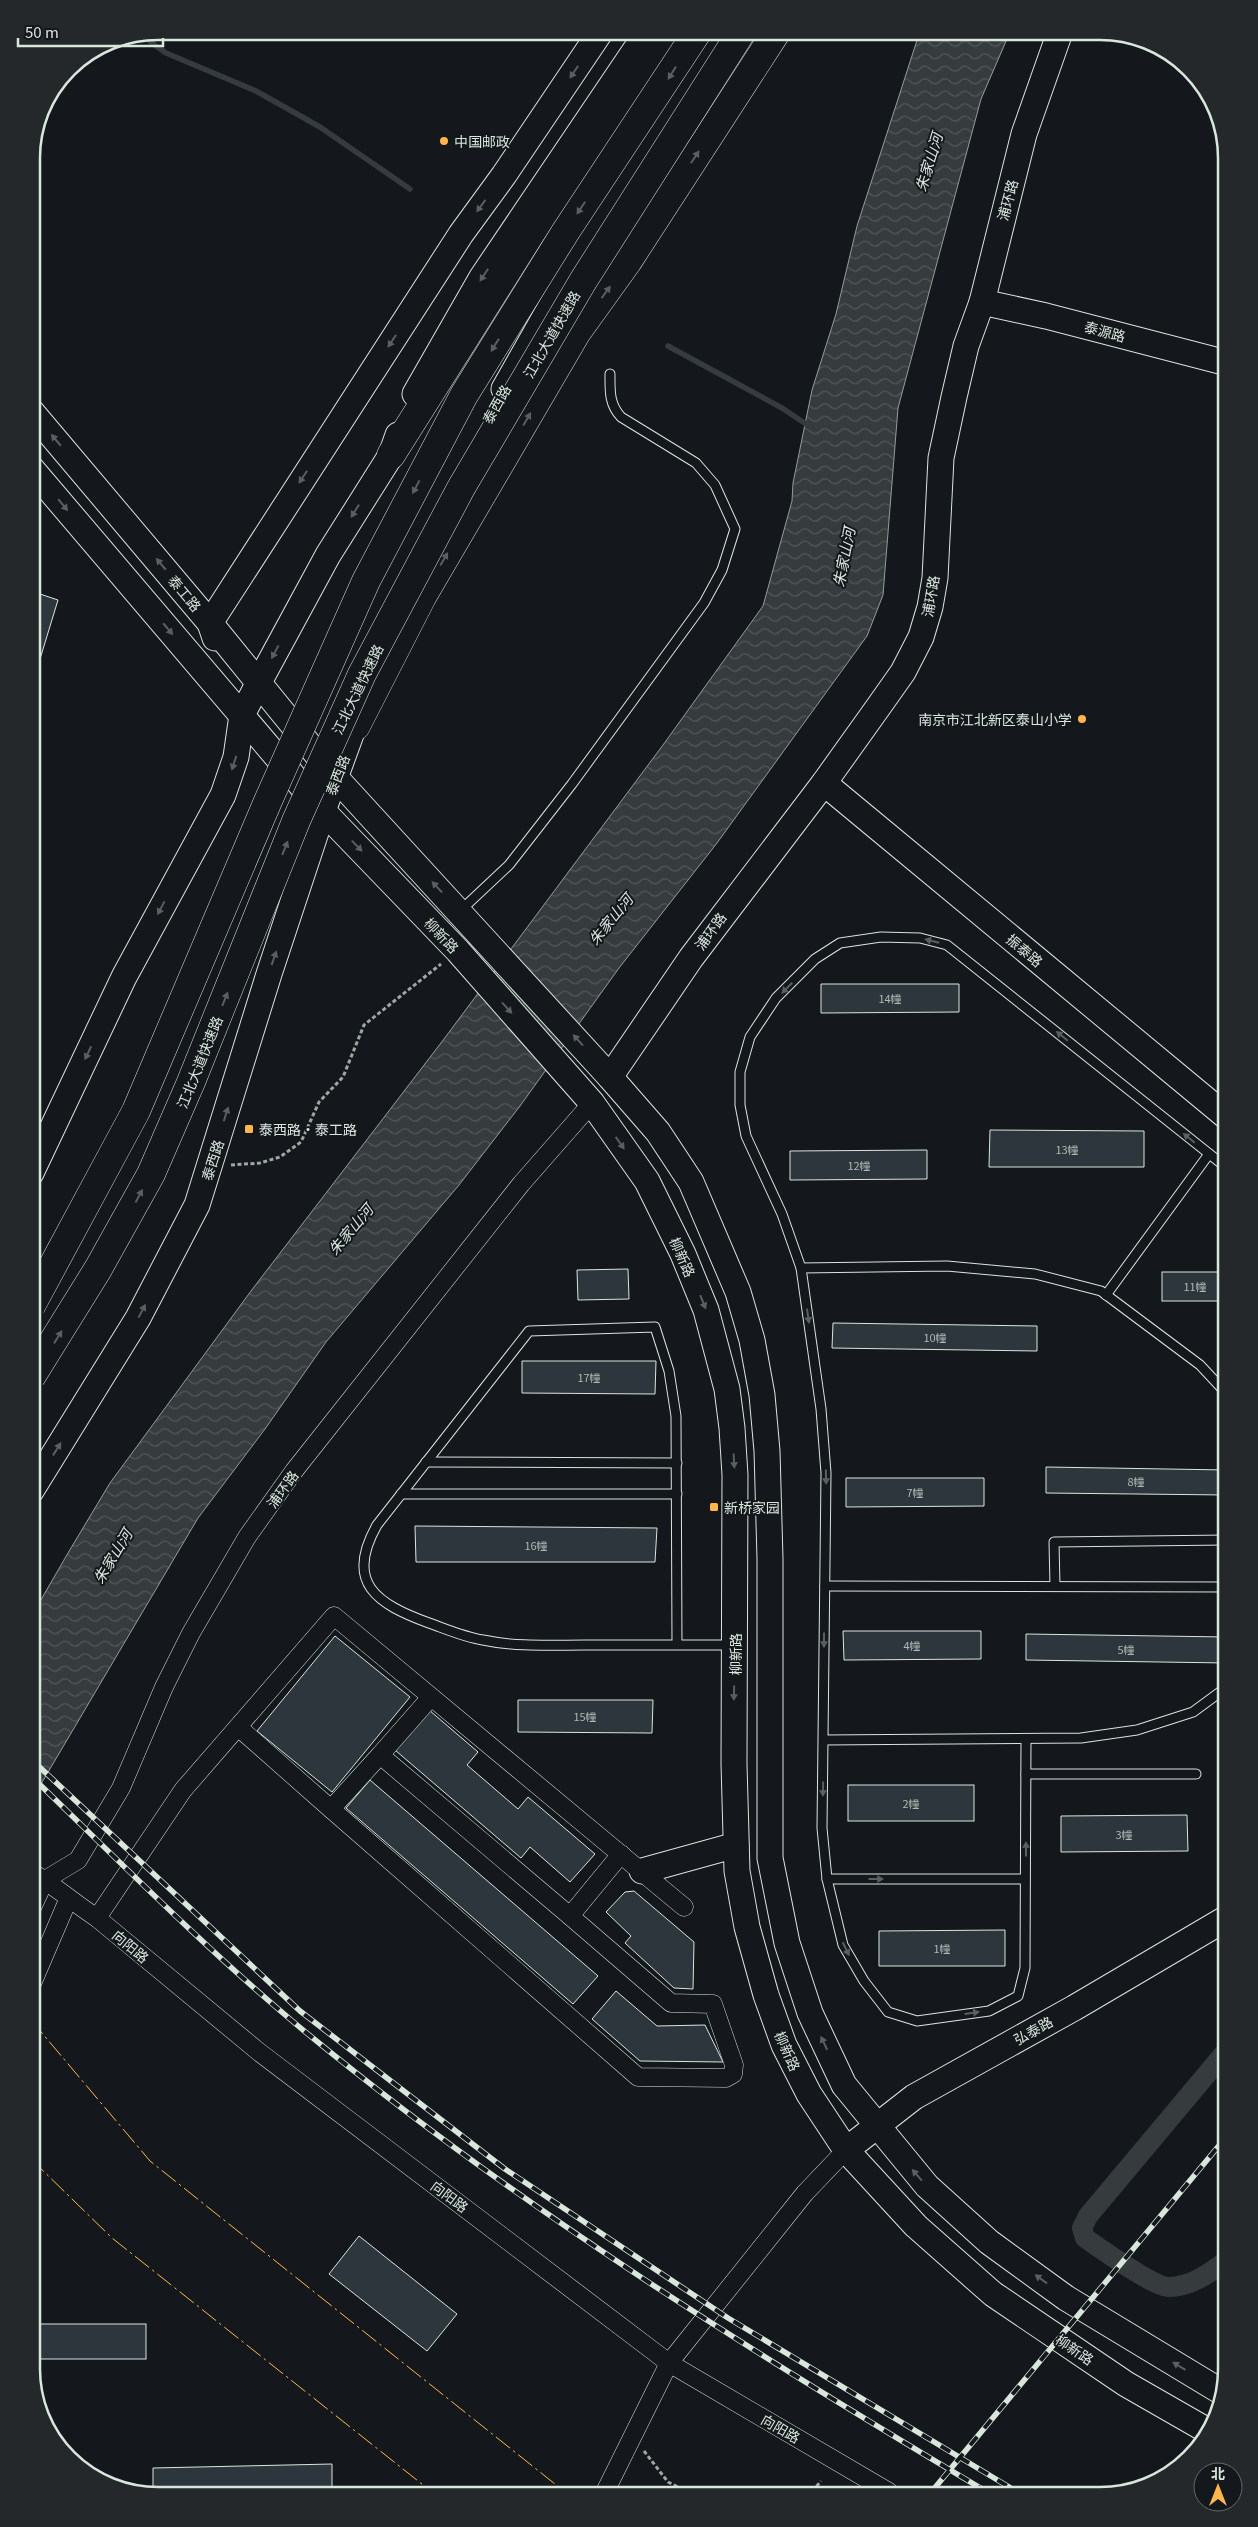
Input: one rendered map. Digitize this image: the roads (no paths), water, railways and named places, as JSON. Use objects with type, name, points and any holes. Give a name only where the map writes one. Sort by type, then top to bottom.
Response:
[{"type":"highway","points":[[391,455],[475,321],[659,40]]},
{"type":"highway","points":[[40,1289],[136,1111],[199,968],[268,801],[366,581],[464,395],[566,231],[692,40]]},
{"type":"highway","name":"江北大道快速路","points":[[40,1363],[98,1270],[151,1174],[191,1082],[296,821],[362,674],[461,488],[583,280],[736,40]]},
{"type":"highway","points":[[356,726],[422,597],[578,332],[628,261],[772,40]]},
{"type":"main road","points":[[242,715],[210,623],[461,234],[504,175],[595,40]]},
{"type":"main road","points":[[40,1154],[124,977],[222,795],[236,757],[242,715],[328,555],[391,455],[409,404],[482,277],[642,40]]},
{"type":"main road","name":"泰西路","points":[[40,1476],[138,1318],[197,1205],[269,974],[323,811],[356,726],[379,644],[428,524],[596,225],[719,40]]},
{"type":"main road","name":"浦环路","points":[[610,1077],[696,950],[824,783],[903,672],[921,637],[930,607],[935,578],[941,458],[966,346],[982,302],[1024,134],[1057,40]]},
{"type":"main road","name":"泰源路","points":[[982,302],[1046,316],[1218,361]]},
{"type":"main road","name":"泰工路","points":[[40,421],[210,623],[336,778]]},
{"type":"main road","points":[[40,477],[323,811]]},
{"type":"main road","points":[[336,778],[494,948],[658,1132],[691,1182],[738,1292],[752,1340],[762,1395],[768,1451],[770,1858],[786,1943],[810,2013],[844,2084],[875,2126],[927,2186],[989,2242],[1066,2298],[1216,2389]]},
{"type":"main road","name":"振泰路","points":[[824,783],[1218,1110]]},
{"type":"main road","name":"柳新路","points":[[323,811],[458,951],[592,1103],[647,1181],[683,1254],[706,1310],[716,1345],[732,1428],[735,1474],[734,1764],[737,1870],[747,1927],[766,1996],[784,2045],[809,2094],[846,2150],[916,2226],[993,2294],[1126,2384],[1202,2428]]},
{"type":"main road","points":[[642,1872],[736,1845]]},
{"type":"main road","name":"弘泰路","points":[[846,2150],[914,2097],[1074,2008],[1218,1923]]},
{"type":"street","name":"浦环路","points":[[40,1875],[78,1860],[121,1788],[164,1687],[191,1633],[247,1537],[294,1471],[520,1184],[592,1103]]},
{"type":"street","points":[[97,1918],[183,1790],[334,1616],[684,1907]]},
{"type":"street","points":[[331,1809],[430,1696]]},
{"type":"street","points":[[238,1727],[638,2077],[726,2078],[733,2074],[734,2065],[713,2004],[671,2003],[380,1755]]},
{"type":"street","points":[[570,1916],[621,1854]]},
{"type":"street","name":"向阳路","points":[[40,1878],[68,1900],[97,1918],[258,2052],[669,2363],[880,2487]]},
{"type":"street","points":[[40,1965],[68,1900]]},
{"type":"street","points":[[607,2487],[632,2433],[669,2363],[805,2193],[846,2150]]},
{"type":"lane","points":[[460,912],[509,864],[532,835],[704,604],[722,570],[735,529],[715,485],[696,463],[621,417],[614,409],[610,398],[610,374]]},
{"type":"lane","points":[[1026,1740],[1025,1968],[1018,1996],[989,2011],[917,2021],[888,2012],[864,1981],[843,1945],[827,1879],[822,1828],[826,1473],[821,1410],[801,1268],[782,1214],[746,1136],[740,1106],[740,1072],[750,1037],[776,998],[815,959],[840,943],[881,937],[920,938],[947,945],[1218,1161]]},
{"type":"lane","points":[[1106,1295],[1208,1154]]},
{"type":"lane","points":[[801,1268],[966,1267],[1035,1274],[1101,1291],[1200,1365],[1218,1384]]},
{"type":"lane","points":[[677,1645],[676,1416],[668,1371],[655,1327],[529,1331],[401,1494],[369,1538],[363,1562],[367,1582],[380,1600],[406,1614],[483,1640],[534,1645],[677,1645],[735,1645]]},
{"type":"lane","points":[[426,1462],[677,1463]]},
{"type":"lane","points":[[401,1494],[677,1494]]},
{"type":"lane","points":[[1054,1586],[1054,1542],[1218,1540]]},
{"type":"lane","points":[[825,1586],[1218,1587]]},
{"type":"lane","points":[[824,1740],[1026,1740],[1081,1738],[1137,1730],[1193,1712],[1218,1694]]},
{"type":"lane","points":[[1026,1774],[1196,1774]]},
{"type":"lane","points":[[827,1879],[1025,1879]]},
{"type":"water","name":"朱家山河","points":[[917,40],[1007,40],[981,99],[898,408],[883,595],[867,636],[717,843],[619,968],[520,1106],[459,1185],[326,1342],[265,1429],[198,1518],[40,1786],[40,1601],[110,1483],[251,1291],[444,1039],[663,745],[763,606],[792,501],[793,483],[812,390],[836,314],[857,226]]},
{"type":"waterway","points":[[149,41],[166,53],[256,91],[320,127],[410,189]]},
{"type":"waterway","points":[[668,346],[782,408],[812,428]]},
{"type":"waterway","points":[[1218,2061],[1088,2216],[1082,2228],[1085,2238],[1126,2266],[1160,2285],[1168,2287],[1185,2285],[1218,2266]]},
{"type":"railway","points":[[40,1767],[300,2011],[505,2169],[728,2318],[1009,2487]]},
{"type":"railway","points":[[40,1785],[162,1903],[262,1995],[379,2091],[463,2154],[636,2274],[814,2387],[979,2487]]},
{"type":"railway","points":[[935,2487],[1218,2147]]},
{"type":"place","name":"中国邮政","points":[[444,141]]},
{"type":"place","name":"南京市江北新区泰山小学","points":[[1082,719]]},
{"type":"place","name":"泰西路·泰工路","points":[[249,1129]]},
{"type":"place","name":"新桥家园","points":[[714,1507]]}]
